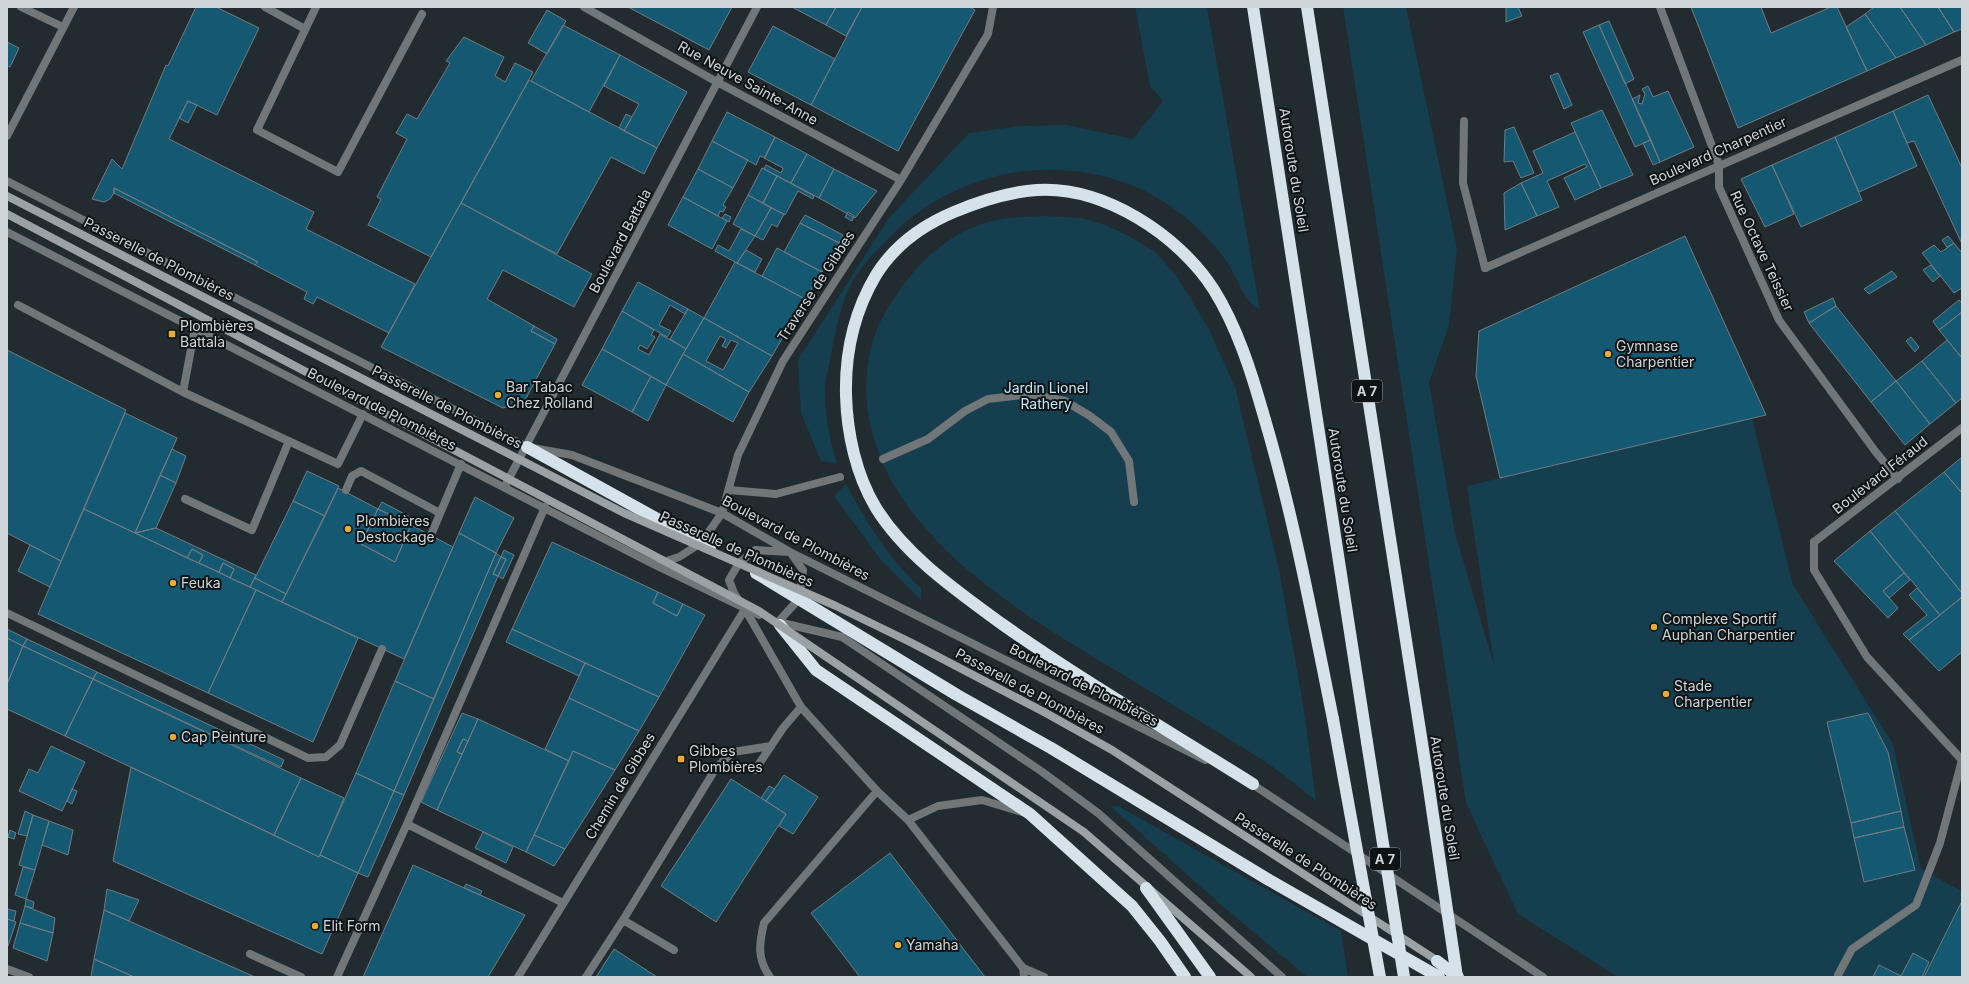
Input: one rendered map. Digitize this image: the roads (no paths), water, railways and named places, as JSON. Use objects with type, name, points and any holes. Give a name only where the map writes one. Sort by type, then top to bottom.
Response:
[{"type":"highway","name":"Autoroute du Soleil","points":[[1253,7],[1404,977]]},
{"type":"highway","name":"Autoroute du Soleil","points":[[1307,7],[1427,775],[1457,977]]},
{"type":"highway","points":[[1253,784],[1079,676],[977,606],[913,553],[875,506],[857,466],[850,435],[847,409],[848,355],[855,322],[863,301],[878,272],[895,251],[920,229],[941,218],[989,199],[1008,194],[1040,190],[1054,191],[1098,200],[1132,214],[1189,258],[1214,290],[1232,324],[1253,380],[1271,440],[1296,537],[1333,719],[1380,977]]},
{"type":"highway","points":[[527,447],[739,563],[957,695],[1051,748],[1269,880],[1439,977]]},
{"type":"highway","points":[[778,622],[816,670],[1030,814],[1132,906],[1160,941],[1185,977]]},
{"type":"highway","points":[[1146,888],[1210,977]]},
{"type":"highway","points":[[1437,961],[1457,977]]},
{"type":"main road","name":"Passerelle de Plombières","points":[[7,196],[624,513],[836,606],[912,643],[1044,712],[1112,750],[1464,977]]},
{"type":"main road","points":[[7,214],[759,611],[1084,832],[1146,888],[1251,977]]},
{"type":"street","points":[[21,7],[63,27]]},
{"type":"street","points":[[7,136],[74,7]]},
{"type":"street","points":[[265,7],[305,29]]},
{"type":"street","points":[[316,7],[257,130],[338,172],[422,14]]},
{"type":"street","name":"Rue Neuve Sainte-Anne","points":[[584,7],[717,82],[901,180]]},
{"type":"street","name":"Boulevard Battala","points":[[505,486],[527,447],[757,7]]},
{"type":"street","name":"Traverse de Gibbes","points":[[655,564],[678,557],[701,543],[722,513],[738,456],[783,361],[901,180],[988,34],[993,7]]},
{"type":"street","name":"Rue Octave Teissier","points":[[1660,7],[1719,165],[1719,188],[1779,320],[1875,451],[1898,479]]},
{"type":"street","name":"Boulevard Charpentier","points":[[1464,121],[1463,183],[1485,268],[1962,60]]},
{"type":"street","name":"Boulevard de Plombières","points":[[7,181],[527,447],[572,455],[722,513],[790,552],[1253,784],[1543,977]]},
{"type":"street","name":"Boulevard de Plombières","points":[[7,232],[745,609],[778,622],[842,637],[1041,771],[1098,813],[1282,977]]},
{"type":"street","points":[[18,305],[183,392],[338,464],[363,414]]},
{"type":"street","points":[[183,392],[195,328]]},
{"type":"street","points":[[883,459],[928,439],[966,411],[988,399],[1030,394],[1065,401],[1090,416],[1111,432],[1129,461],[1134,502]]},
{"type":"street","name":"Boulevard Féraud","points":[[1838,975],[1852,949],[1916,905],[1940,843],[1962,760],[1867,657],[1814,570],[1814,542],[1898,479],[1962,428]]},
{"type":"street","points":[[184,499],[252,530],[289,441]]},
{"type":"street","points":[[430,535],[461,464]]},
{"type":"street","points":[[346,490],[352,476],[361,471],[440,512]]},
{"type":"street","points":[[729,490],[776,494],[840,477]]},
{"type":"street","points":[[337,977],[407,824],[546,507]]},
{"type":"street","points":[[778,622],[799,599],[803,570],[790,552],[754,550],[739,563],[729,580],[734,593],[745,609],[801,707],[878,791],[908,820],[1022,968],[1024,977]]},
{"type":"street","name":"Chemin de Gibbes","points":[[518,977],[745,609]]},
{"type":"street","points":[[7,613],[308,758],[326,757],[340,745],[382,649]]},
{"type":"street","points":[[755,770],[771,746],[801,707]]},
{"type":"street","points":[[586,977],[623,920],[716,768],[733,752],[771,746]]},
{"type":"street","points":[[770,977],[763,966],[759,942],[764,923],[878,791]]},
{"type":"street","points":[[908,820],[938,806],[982,800],[1030,814]]},
{"type":"street","points":[[407,824],[563,903]]},
{"type":"street","points":[[623,920],[674,950]]},
{"type":"street","points":[[250,954],[301,977]]},
{"type":"street","points":[[1022,968],[1044,977]]},
{"type":"street","points":[[7,969],[29,977]]},
{"type":"place","name":"Plombières Battala","points":[[172,334]]},
{"type":"place","name":"Gymnase Charpentier","points":[[1608,354]]},
{"type":"place","name":"Bar Tabac Chez Rolland","points":[[498,395]]},
{"type":"place","name":"Plombières Destockage","points":[[348,529]]},
{"type":"place","name":"Feuka","points":[[173,583]]},
{"type":"place","name":"Complexe Sportif Auphan Charpentier","points":[[1654,627]]},
{"type":"place","name":"Stade Charpentier","points":[[1666,694]]},
{"type":"place","name":"Cap Peinture","points":[[173,737]]},
{"type":"place","name":"Gibbes Plombières","points":[[681,759]]},
{"type":"place","name":"Elit Form","points":[[315,926]]},
{"type":"place","name":"Yamaha","points":[[898,945]]},
{"type":"park label","name":"Jardin Lionel Rathery","points":[[1046,396]]}]
